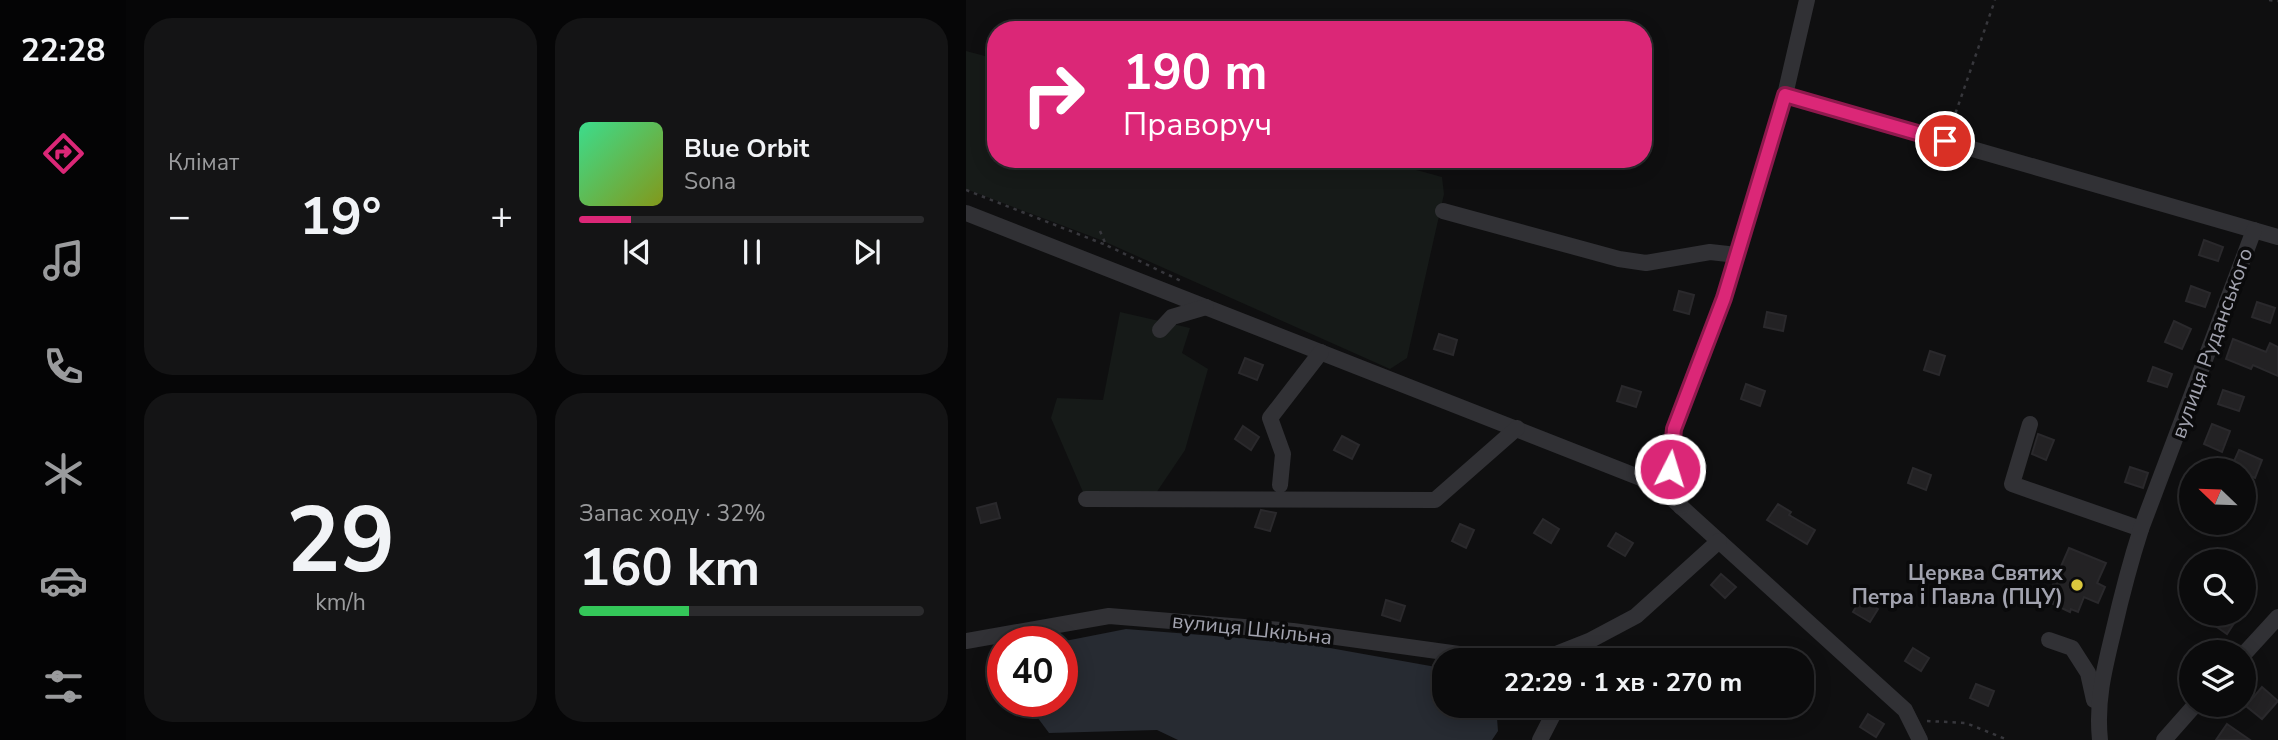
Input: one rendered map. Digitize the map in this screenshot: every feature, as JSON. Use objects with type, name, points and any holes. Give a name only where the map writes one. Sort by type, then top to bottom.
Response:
[{"type":"street","points":[[1681,507],[1670,469],[1674,429],[1724,298],[1785,95],[1807,0]]},
{"type":"street","points":[[1785,95],[2278,237]]},
{"type":"street","points":[[1443,211],[1632,261],[1646,263],[1710,252],[1737,255]]},
{"type":"street","points":[[966,213],[1656,484],[1905,710],[1920,740]]},
{"type":"street","name":"вулиця Руданського","points":[[2100,740],[2097,716],[2100,684],[2127,574],[2141,529],[2254,230]]},
{"type":"street","points":[[1160,330],[1172,317],[1206,307]]},
{"type":"street","points":[[1280,485],[1283,454],[1270,418],[1321,352]]},
{"type":"street","points":[[2030,425],[2012,484],[2141,529]]},
{"type":"street","points":[[1086,499],[1435,500],[1517,428]]},
{"type":"street","name":"вулиця Шкільна","points":[[1571,648],[1636,617],[1719,541]]},
{"type":"street","name":"вулиця Шкільна","points":[[966,641],[1109,616],[1293,631],[1432,650]]},
{"type":"street","points":[[2256,641],[2278,617]]},
{"type":"street","points":[[2049,640],[2072,648],[2088,673],[2097,716]]},
{"type":"street","points":[[1586,648],[1589,641]]},
{"type":"street","points":[[2164,740],[2184,717]]},
{"type":"street","points":[[1539,740],[1551,718]]},
{"type":"path","points":[[1945,141],[1995,0]]},
{"type":"path","points":[[2269,0],[2278,1]]},
{"type":"path","points":[[966,190],[1107,245]]},
{"type":"path","points":[[1910,720],[1966,723],[2008,740]]},
{"type":"shaded area","points":[[966,51],[987,57],[987,168],[1409,168],[1442,177],[1444,194],[1407,358],[1390,369],[1101,240],[966,189]]},
{"type":"shaded area","points":[[1120,312],[1190,328],[1182,353],[1208,369],[1185,450],[1152,499],[1086,499],[1051,418],[1057,398],[1103,400]]},
{"type":"shaded area","points":[[1126,629],[1302,643],[1432,666],[1432,718],[1497,718],[1498,731],[1492,740],[1178,740],[1157,730],[1049,733],[1037,717],[1078,717],[1078,638]]},
{"type":"building","points":[[2204,240],[2223,247],[2218,261],[2199,255]]},
{"type":"building","points":[[2191,286],[2210,293],[2205,307],[2186,301]]},
{"type":"building","points":[[1679,291],[1694,295],[1689,314],[1674,310]]},
{"type":"building","points":[[2257,302],[2275,308],[2270,323],[2252,317]]},
{"type":"building","points":[[1767,312],[1786,316],[1783,331],[1764,327]]},
{"type":"building","points":[[2174,321],[2191,329],[2182,349],[2165,342]]},
{"type":"building","points":[[1439,334],[1457,340],[1453,355],[1434,349]]},
{"type":"building","points":[[2233,339],[2266,352],[2270,343],[2278,347],[2278,376],[2253,365],[2251,369],[2226,359]]},
{"type":"building","points":[[1930,351],[1945,356],[1939,375],[1924,370]]},
{"type":"building","points":[[1245,358],[1263,365],[1257,380],[1239,373]]},
{"type":"building","points":[[2153,367],[2172,374],[2167,387],[2148,381]]},
{"type":"building","points":[[1746,384],[1765,391],[1760,406],[1741,399]]},
{"type":"building","points":[[1622,386],[1641,392],[1636,407],[1617,401]]},
{"type":"building","points":[[2223,390],[2244,397],[2239,411],[2218,404]]},
{"type":"building","points":[[2212,424],[2230,431],[2222,452],[2204,444]]},
{"type":"building","points":[[1243,426],[1259,437],[1251,450],[1235,439]]},
{"type":"building","points":[[2038,434],[2054,440],[2046,460],[2032,454]]},
{"type":"building","points":[[1342,436],[1359,445],[1352,459],[1334,450]]},
{"type":"building","points":[[2239,450],[2262,460],[2256,475],[2256,458],[2235,458]]},
{"type":"building","points":[[2130,467],[2148,473],[2143,488],[2125,482]]},
{"type":"building","points":[[1913,468],[1931,475],[1926,490],[1908,483]]},
{"type":"building","points":[[996,503],[1000,518],[981,523],[977,508]]},
{"type":"building","points":[[1778,504],[1791,512],[1789,515],[1815,530],[1807,544],[1767,520]]},
{"type":"building","points":[[1261,510],[1276,513],[1270,531],[1255,527]]},
{"type":"building","points":[[1543,519],[1559,529],[1551,543],[1534,533]]},
{"type":"building","points":[[1460,524],[1474,530],[1466,548],[1452,541]]},
{"type":"building","points":[[1616,533],[1633,543],[1625,556],[1608,546]]},
{"type":"building","name":"Церква Святих Петра і Павла (ПЦУ)","points":[[2069,548],[2106,563],[2097,583],[2105,587],[2098,603],[2084,597],[2078,612],[2071,609],[2070,612],[2053,604],[2058,592],[2051,589]]},
{"type":"building","points":[[1721,574],[1736,587],[1725,598],[1711,585]]},
{"type":"building","points":[[1861,599],[1878,609],[1870,622],[1853,612]]},
{"type":"building","points":[[1386,600],[1405,606],[1400,621],[1382,615]]},
{"type":"building","points":[[2215,626],[2232,626],[2227,634]]},
{"type":"building","points":[[1913,648],[1929,658],[1921,671],[1905,661]]},
{"type":"building","points":[[1976,684],[1994,691],[1988,706],[1970,698]]},
{"type":"building","points":[[2262,687],[2278,701],[2262,719],[2256,714],[2256,694]]},
{"type":"building","points":[[1868,714],[1884,724],[1876,737],[1860,727]]},
{"type":"building","points":[[2227,724],[2250,740],[2216,740]]},
{"type":"place","name":"Церква Святих Петра і Павла (ПЦУ)","points":[[2077,585]]},
{"type":"route","points":[[1670,469],[1674,429],[1724,298],[1785,95],[1945,141]]}]
